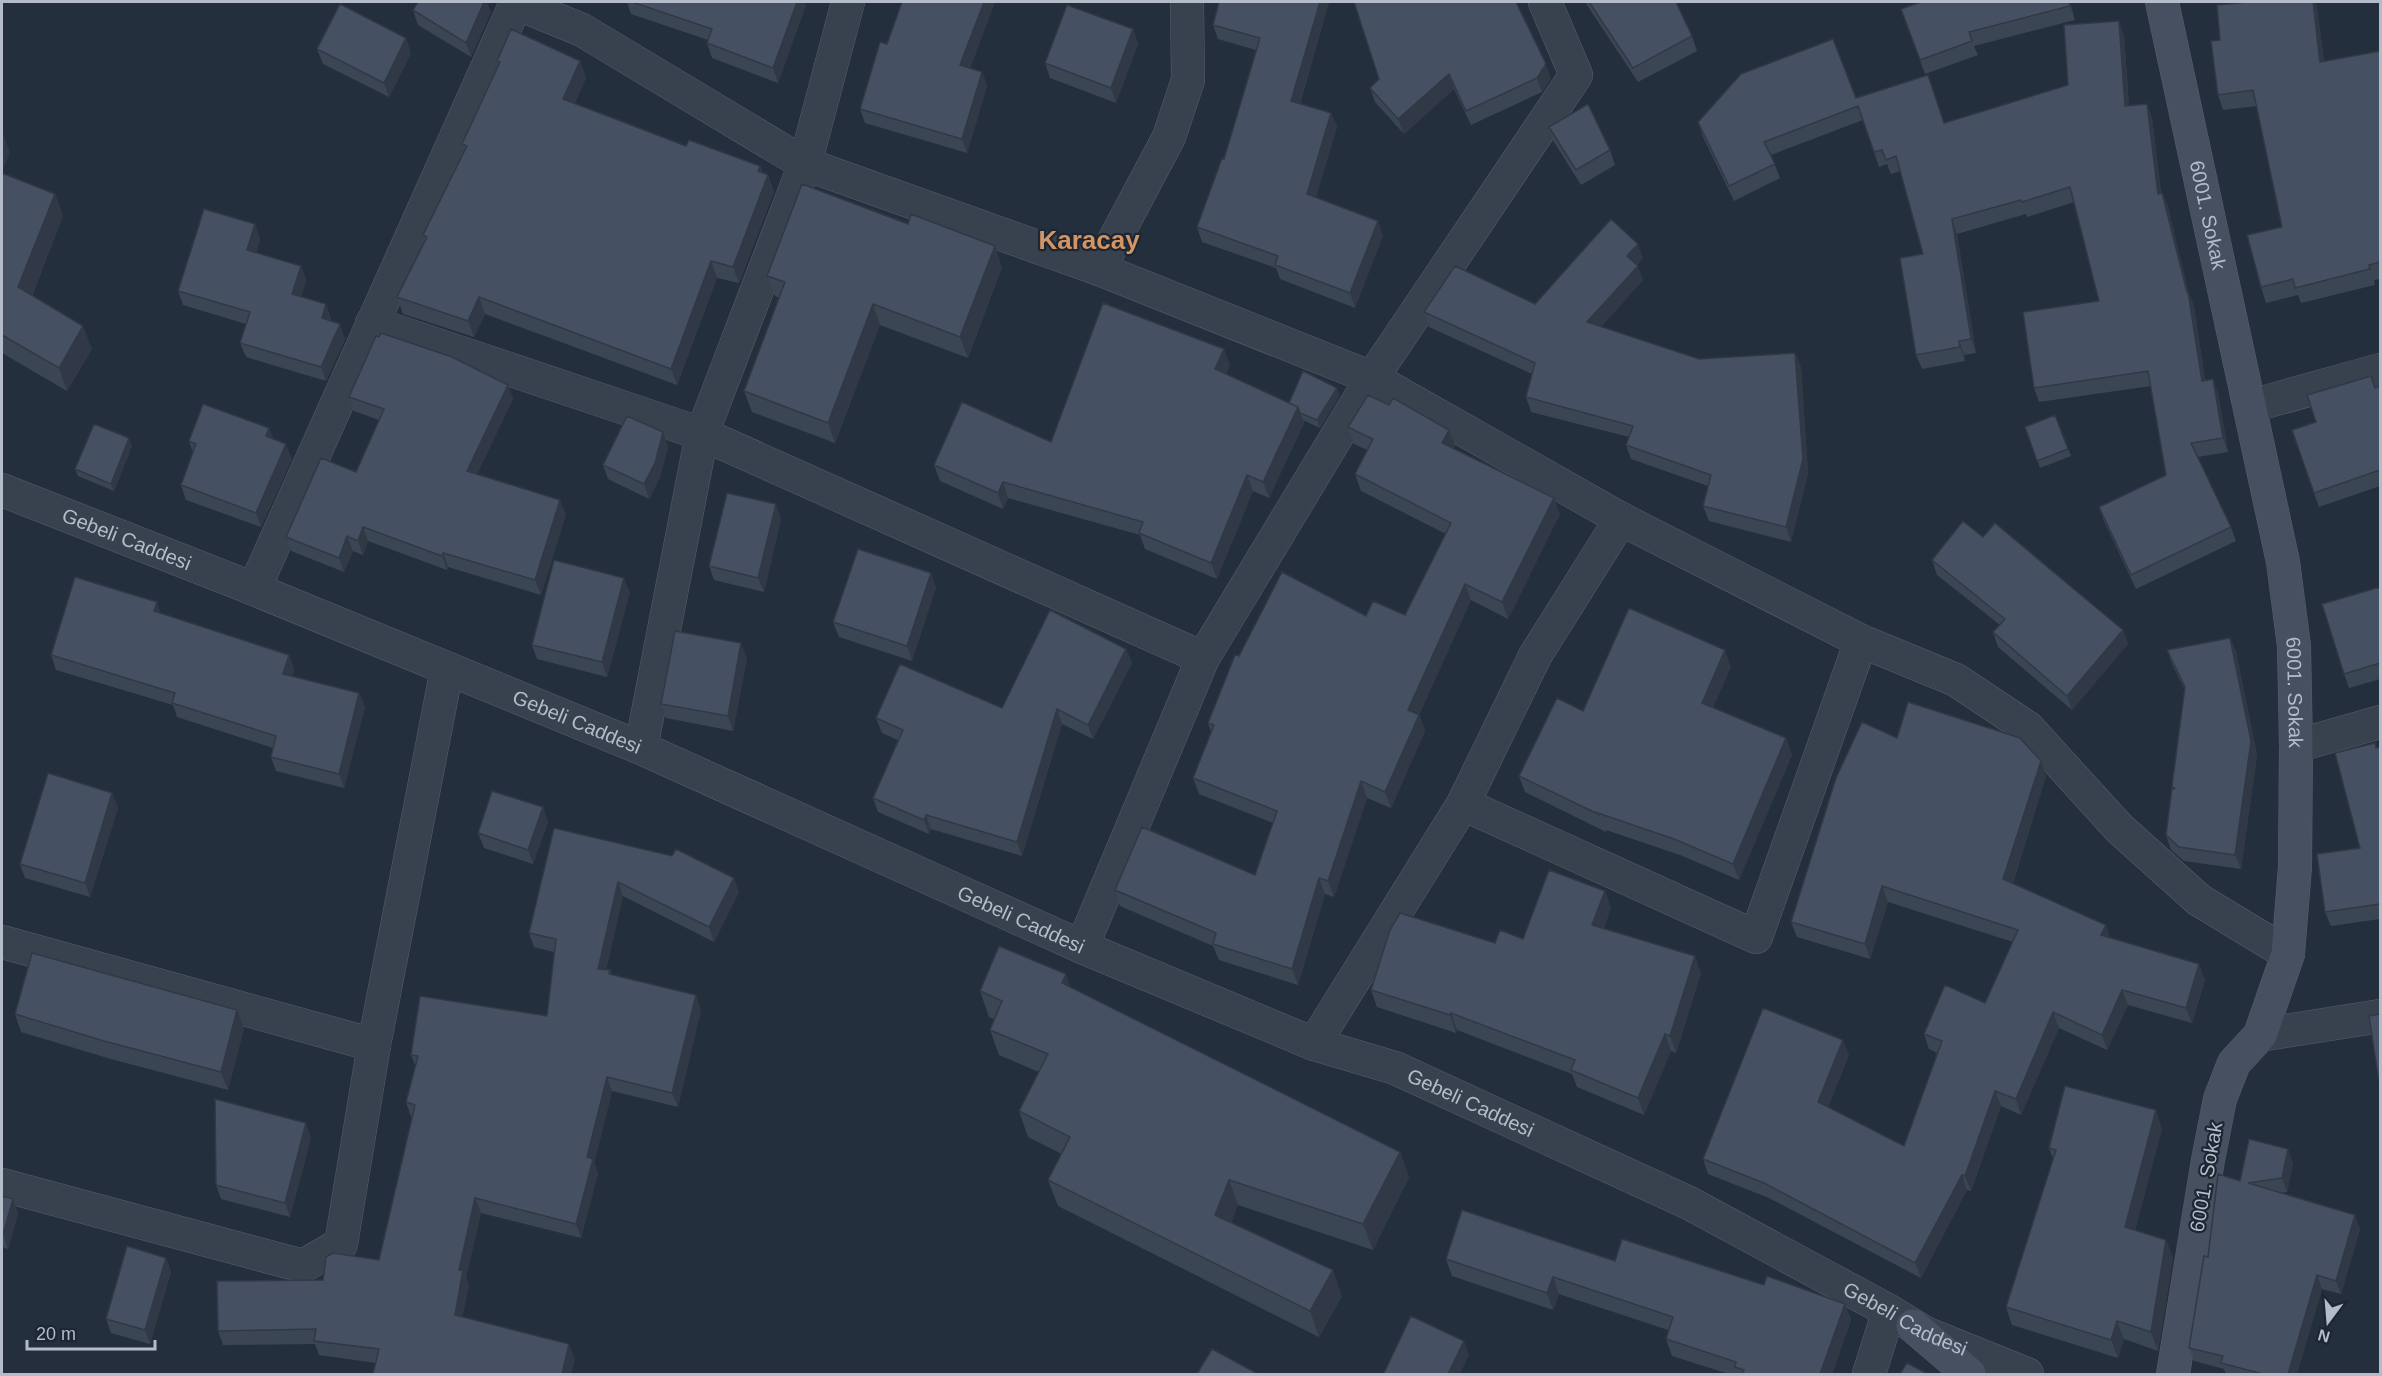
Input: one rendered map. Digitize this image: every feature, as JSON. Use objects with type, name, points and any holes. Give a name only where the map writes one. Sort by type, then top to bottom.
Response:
[{"type":"street","points":[[641,748],[702,434],[805,164],[848,2]]},
{"type":"street","points":[[1099,269],[1169,137],[1188,80],[1187,2]]},
{"type":"street","points":[[1082,948],[1203,658],[1372,378],[1576,75],[1545,2]]},
{"type":"street","points":[[254,589],[516,3],[580,16],[805,164],[1099,269],[1372,378],[1621,519],[1861,642],[1956,680],[2028,728],[2119,828],[2199,900],[2288,954]]},
{"type":"street","name":"6001. Sokak","points":[[2163,4],[2283,562],[2294,646],[2296,746],[2295,867],[2288,954],[2260,1035],[2234,1063],[2220,1099],[2173,1374]]},
{"type":"street","points":[[372,323],[702,434],[1203,658]]},
{"type":"street","points":[[2251,406],[2380,370]]},
{"type":"street","name":"Gebeli Caddesi","points":[[2,490],[254,589],[641,748],[1082,948],[1314,1044],[1395,1068],[1689,1203],[1901,1318],[1925,1334],[2027,1374]]},
{"type":"street","points":[[1314,1044],[1463,804],[1535,656],[1621,519]]},
{"type":"street","points":[[1463,804],[1756,937],[1861,642]]},
{"type":"street","points":[[2,1185],[303,1266],[341,1244],[374,1045],[447,669]]},
{"type":"street","points":[[2296,746],[2380,722]]},
{"type":"street","points":[[2,942],[374,1045]]},
{"type":"street","points":[[2260,1035],[2380,1016]]},
{"type":"street","points":[[1869,1374],[1901,1318],[1969,1374]]},
{"type":"building","points":[[418,2],[484,2],[466,43],[413,10]]},
{"type":"building","points":[[632,2],[797,2],[773,68],[707,43],[712,29]]},
{"type":"building","points":[[902,2],[984,2],[960,65],[982,72],[962,139],[860,109],[880,42],[887,44]]},
{"type":"building","points":[[1219,2],[1320,2],[1291,101],[1331,113],[1307,194],[1378,221],[1350,293],[1275,265],[1278,256],[1197,227],[1222,158],[1224,159],[1260,38],[1213,25]]},
{"type":"building","points":[[1354,2],[1516,2],[1546,64],[1537,78],[1466,111],[1449,74],[1398,119],[1370,88],[1379,79]]},
{"type":"building","points":[[1589,2],[1676,2],[1692,36],[1633,68]]},
{"type":"building","points":[[1921,2],[2069,2],[2070,6],[1969,32],[1972,41],[1920,60],[1901,9]]},
{"type":"building","points":[[2248,2],[2313,2],[2320,62],[2380,51],[2380,262],[2369,265],[2370,269],[2295,288],[2293,279],[2261,287],[2247,235],[2282,227],[2253,90],[2218,95],[2211,41],[2220,40],[2217,5]]},
{"type":"building","points":[[340,4],[406,38],[384,83],[317,49]]},
{"type":"building","points":[[1067,5],[1133,29],[1111,88],[1045,63]]},
{"type":"building","points":[[2119,21],[2125,106],[2147,104],[2158,194],[2162,193],[2188,292],[2202,381],[2213,379],[2223,438],[2191,443],[2231,527],[2131,575],[2099,507],[2166,475],[2148,371],[2034,388],[2023,312],[2099,301],[2070,187],[2022,202],[2021,200],[1952,219],[1971,339],[1959,341],[1960,347],[1916,355],[1900,258],[1923,254],[1896,156],[1886,160],[1882,150],[1874,152],[1858,106],[1764,142],[1775,164],[1729,186],[1698,122],[1741,74],[1833,39],[1856,98],[1928,75],[1944,123],[2068,85],[2064,25]]},
{"type":"building","points":[[511,29],[580,61],[563,99],[686,146],[689,140],[760,166],[758,171],[768,175],[733,267],[711,261],[671,369],[479,297],[468,321],[397,297],[427,237],[423,235],[467,146],[462,144],[500,62],[497,61]]},
{"type":"building","points":[[1588,104],[1610,150],[1576,170],[1549,127]]},
{"type":"building","points":[[2,173],[55,194],[18,287],[83,326],[59,368],[2,335]]},
{"type":"building","points":[[802,184],[908,224],[911,214],[995,246],[960,337],[873,304],[828,423],[744,391],[785,282],[767,276]]},
{"type":"building","points":[[204,209],[255,224],[247,250],[301,266],[292,294],[326,304],[322,318],[340,324],[321,367],[240,343],[250,312],[178,291]]},
{"type":"building","points":[[1611,219],[1638,244],[1627,256],[1638,266],[1587,322],[1699,359],[1795,353],[1803,459],[1786,527],[1703,506],[1711,475],[1626,445],[1633,426],[1526,397],[1535,363],[1424,312],[1455,266],[1535,304]]},
{"type":"building","points":[[1103,303],[1224,349],[1215,369],[1298,407],[1263,482],[1247,475],[1211,563],[1139,533],[1143,522],[1003,482],[998,493],[934,465],[962,402],[1051,442]]},
{"type":"building","points":[[381,333],[452,357],[508,385],[467,471],[560,500],[535,580],[443,553],[442,556],[363,527],[358,541],[347,536],[339,558],[286,537],[321,458],[356,472],[384,409],[349,397],[376,336],[379,337]]},
{"type":"building","points":[[1303,371],[1337,388],[1317,420],[1300,413],[1298,407],[1289,403]]},
{"type":"building","points":[[2371,376],[2375,388],[2380,386],[2380,470],[2314,493],[2292,430],[2316,422],[2307,395]]},
{"type":"building","points":[[1368,395],[1389,405],[1393,398],[1449,430],[1442,443],[1554,498],[1502,602],[1465,584],[1408,710],[1419,715],[1385,792],[1361,781],[1328,881],[1319,878],[1292,969],[1213,944],[1216,933],[1115,890],[1142,827],[1255,875],[1277,811],[1193,778],[1214,725],[1208,723],[1235,655],[1239,656],[1282,572],[1366,616],[1373,601],[1405,615],[1451,523],[1355,474],[1373,439],[1348,427]]},
{"type":"building","points":[[203,404],[269,428],[266,436],[286,444],[256,513],[181,485],[196,444],[189,441]]},
{"type":"building","points":[[2055,415],[2068,449],[2037,461],[2025,427]]},
{"type":"building","points":[[627,416],[663,432],[655,463],[644,484],[603,465]]},
{"type":"building","points":[[94,424],[129,438],[111,484],[75,469]]},
{"type":"building","points":[[727,493],[776,504],[758,578],[709,566]]},
{"type":"building","points":[[1963,521],[1983,537],[1995,523],[2123,630],[2067,696],[1993,632],[2005,619],[1932,560]]},
{"type":"building","points":[[858,549],[931,573],[907,646],[833,622]]},
{"type":"building","points":[[554,560],[624,578],[602,662],[532,645]]},
{"type":"building","points":[[75,577],[157,602],[154,611],[289,655],[283,674],[359,693],[339,774],[271,757],[276,736],[172,703],[175,693],[51,655]]},
{"type":"building","points":[[2380,587],[2380,663],[2344,674],[2322,604]]},
{"type":"building","points":[[1629,608],[1725,650],[1702,703],[1786,738],[1733,864],[1674,839],[1595,812],[1600,815],[1519,776],[1557,698],[1583,711]]},
{"type":"building","points":[[1050,610],[1126,649],[1088,725],[1057,709],[1017,842],[926,815],[924,820],[873,798],[903,730],[876,718],[900,664],[1002,708]]},
{"type":"building","points":[[675,631],[741,643],[728,716],[661,704]]},
{"type":"building","points":[[2230,638],[2251,741],[2235,855],[2179,847],[2166,835],[2172,788],[2175,789],[2172,786],[2185,687],[2167,650]]},
{"type":"building","points":[[1908,702],[2020,738],[2041,761],[2003,879],[2106,925],[2101,935],[2199,964],[2186,1008],[2122,990],[2102,1035],[2053,1012],[2016,1099],[1995,1091],[1965,1176],[1962,1175],[1915,1263],[1764,1183],[1703,1159],[1763,1008],[1843,1040],[1818,1102],[1904,1146],[1942,1041],[1924,1034],[1945,985],[1985,1003],[2018,930],[1882,886],[1865,944],[1791,922],[1836,778],[1862,722],[1897,738]]},
{"type":"building","points":[[2375,743],[2376,748],[2380,747],[2380,904],[2325,912],[2317,854],[2360,848],[2335,753]]},
{"type":"building","points":[[48,773],[112,793],[85,883],[20,864]]},
{"type":"building","points":[[492,791],[543,807],[528,850],[478,833]]},
{"type":"building","points":[[554,828],[672,856],[676,849],[734,878],[709,927],[618,882],[598,969],[610,970],[609,974],[696,995],[672,1093],[607,1077],[587,1157],[593,1159],[576,1224],[475,1198],[459,1270],[463,1270],[455,1315],[569,1344],[562,1374],[373,1374],[379,1349],[314,1341],[316,1329],[218,1331],[217,1281],[323,1280],[326,1257],[333,1253],[379,1260],[415,1105],[406,1102],[418,1056],[411,1055],[420,996],[547,1016],[556,939],[529,933]]},
{"type":"building","points":[[1549,870],[1605,891],[1592,925],[1695,956],[1670,1036],[1665,1034],[1638,1098],[1571,1070],[1575,1060],[1451,1013],[1450,1015],[1371,990],[1390,930],[1400,913],[1495,943],[1500,930],[1523,939]]},
{"type":"building","points":[[999,946],[1066,974],[1062,983],[1400,1152],[1363,1224],[1229,1180],[1215,1215],[1333,1270],[1310,1311],[1048,1180],[1070,1137],[1019,1111],[1048,1054],[990,1030],[1002,1001],[980,991]]},
{"type":"building","points":[[32,953],[237,1010],[221,1072],[104,1041],[15,1014]]},
{"type":"building","points":[[2380,1014],[2380,1088],[2369,1016]]},
{"type":"building","points":[[2065,1086],[2156,1110],[2125,1227],[2166,1240],[2151,1332],[2117,1321],[2111,1340],[2006,1307],[2056,1150],[2049,1148]]},
{"type":"building","points":[[215,1099],[306,1123],[285,1203],[216,1185]]},
{"type":"building","points":[[2249,1139],[2288,1149],[2282,1178],[2248,1183],[2355,1215],[2336,1281],[2317,1275],[2288,1374],[2263,1374],[2221,1363],[2223,1356],[2189,1348],[2204,1256],[2208,1257],[2218,1174],[2240,1181]]},
{"type":"building","points":[[2,1196],[13,1199],[3,1234],[2,1234]]},
{"type":"building","points":[[1462,1210],[1615,1261],[1622,1239],[1764,1285],[1767,1276],[1845,1304],[1820,1374],[1742,1374],[1744,1370],[1735,1367],[1736,1362],[1666,1339],[1673,1317],[1553,1277],[1547,1293],[1446,1259]]},
{"type":"building","points":[[127,1246],[166,1258],[145,1330],[106,1319]]},
{"type":"building","points":[[1411,1316],[1464,1341],[1448,1374],[1384,1373]]},
{"type":"building","points":[[1212,1349],[1258,1374],[1197,1374]]},
{"type":"building","points":[[1907,1363],[1928,1374],[1900,1374]]},
{"type":"district","name":"Karacay","points":[[1089,240]]}]
